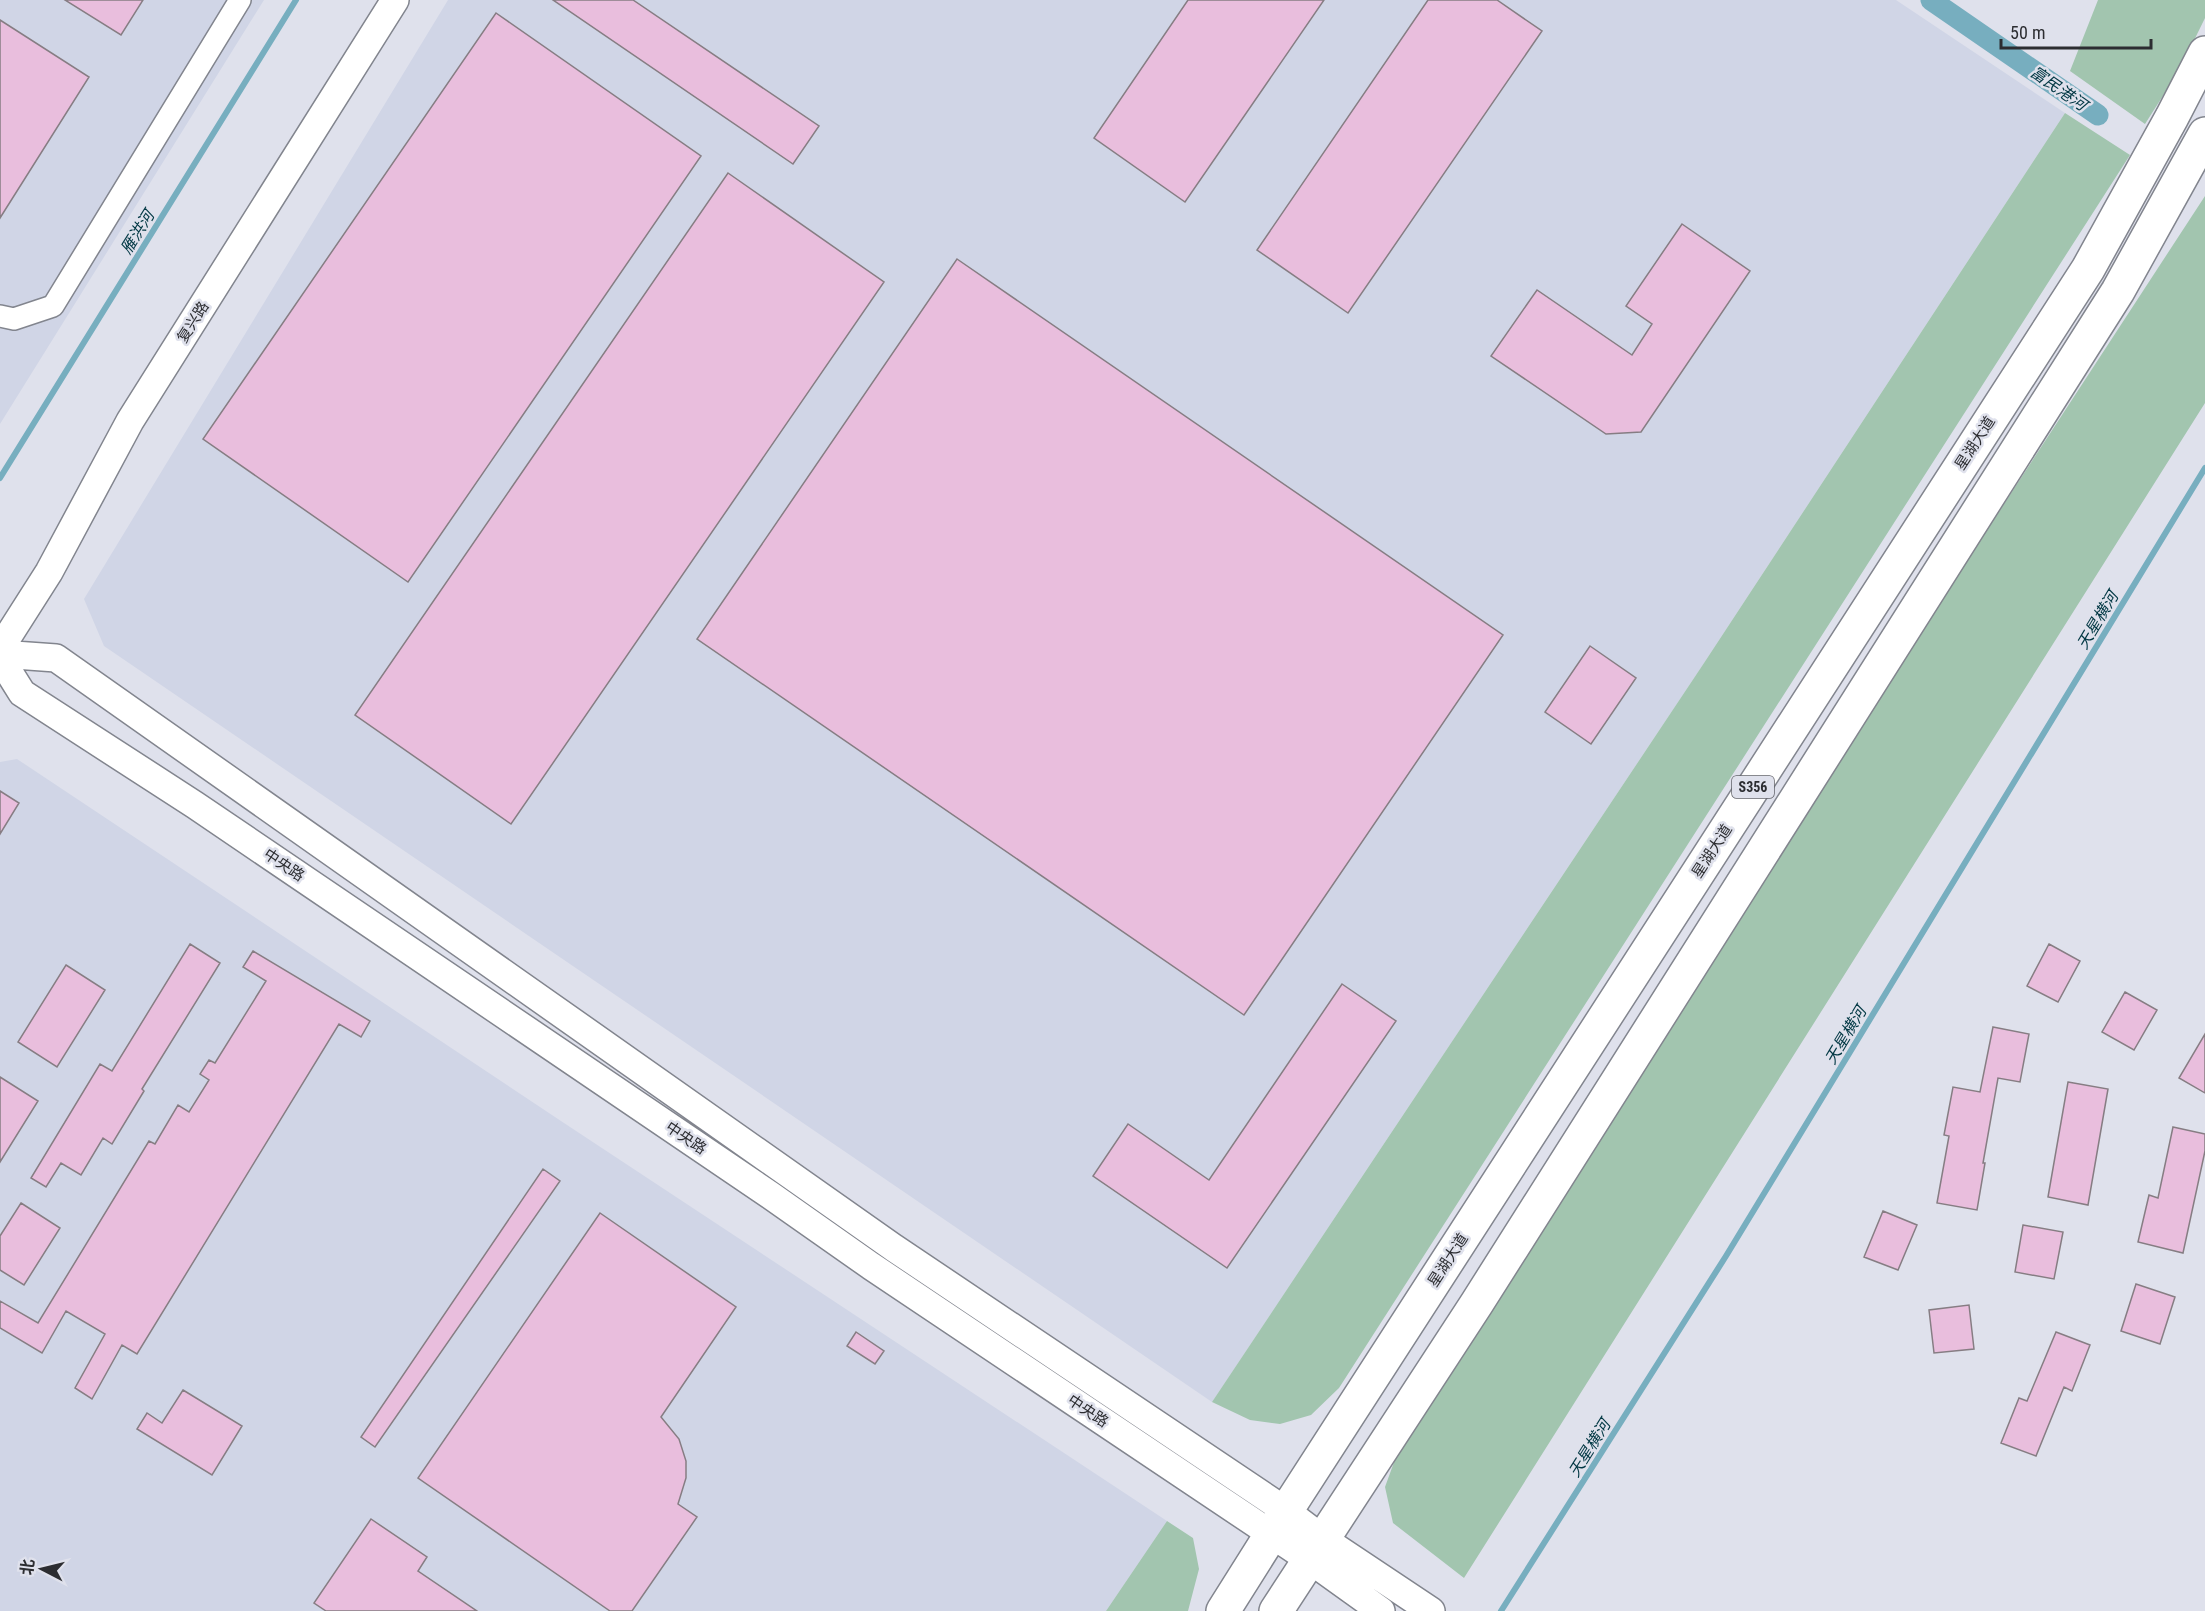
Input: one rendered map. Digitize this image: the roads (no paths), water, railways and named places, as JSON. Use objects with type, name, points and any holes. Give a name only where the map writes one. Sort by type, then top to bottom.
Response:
[{"type":"main road","name":"星湖大道","points":[[1223,1611],[2088,269],[2205,53]]},
{"type":"main road","name":"S356","points":[[1317,1549],[1490,1282],[2118,291],[2205,134]]},
{"type":"main road","points":[[1276,1611],[1317,1549]]},
{"type":"street","points":[[0,316],[14,319],[53,306],[240,0]]},
{"type":"street","name":"复兴路","points":[[0,653],[49,572],[130,421],[395,0]]},
{"type":"street","points":[[0,653],[56,658],[1279,1522]]},
{"type":"street","name":"中央路","points":[[0,653],[22,693],[195,805],[871,1266],[1279,1522],[1317,1549],[1431,1611]]},
{"type":"street","name":"中央路","points":[[1317,1549],[1381,1611]]},
{"type":"waterway","name":"雁洪河","points":[[0,478],[296,0]]},
{"type":"waterway","name":"富民港河","points":[[1931,0],[2098,115]]},
{"type":"waterway","name":"天星横河","points":[[1501,1611],[1726,1256],[2205,468]]}]
